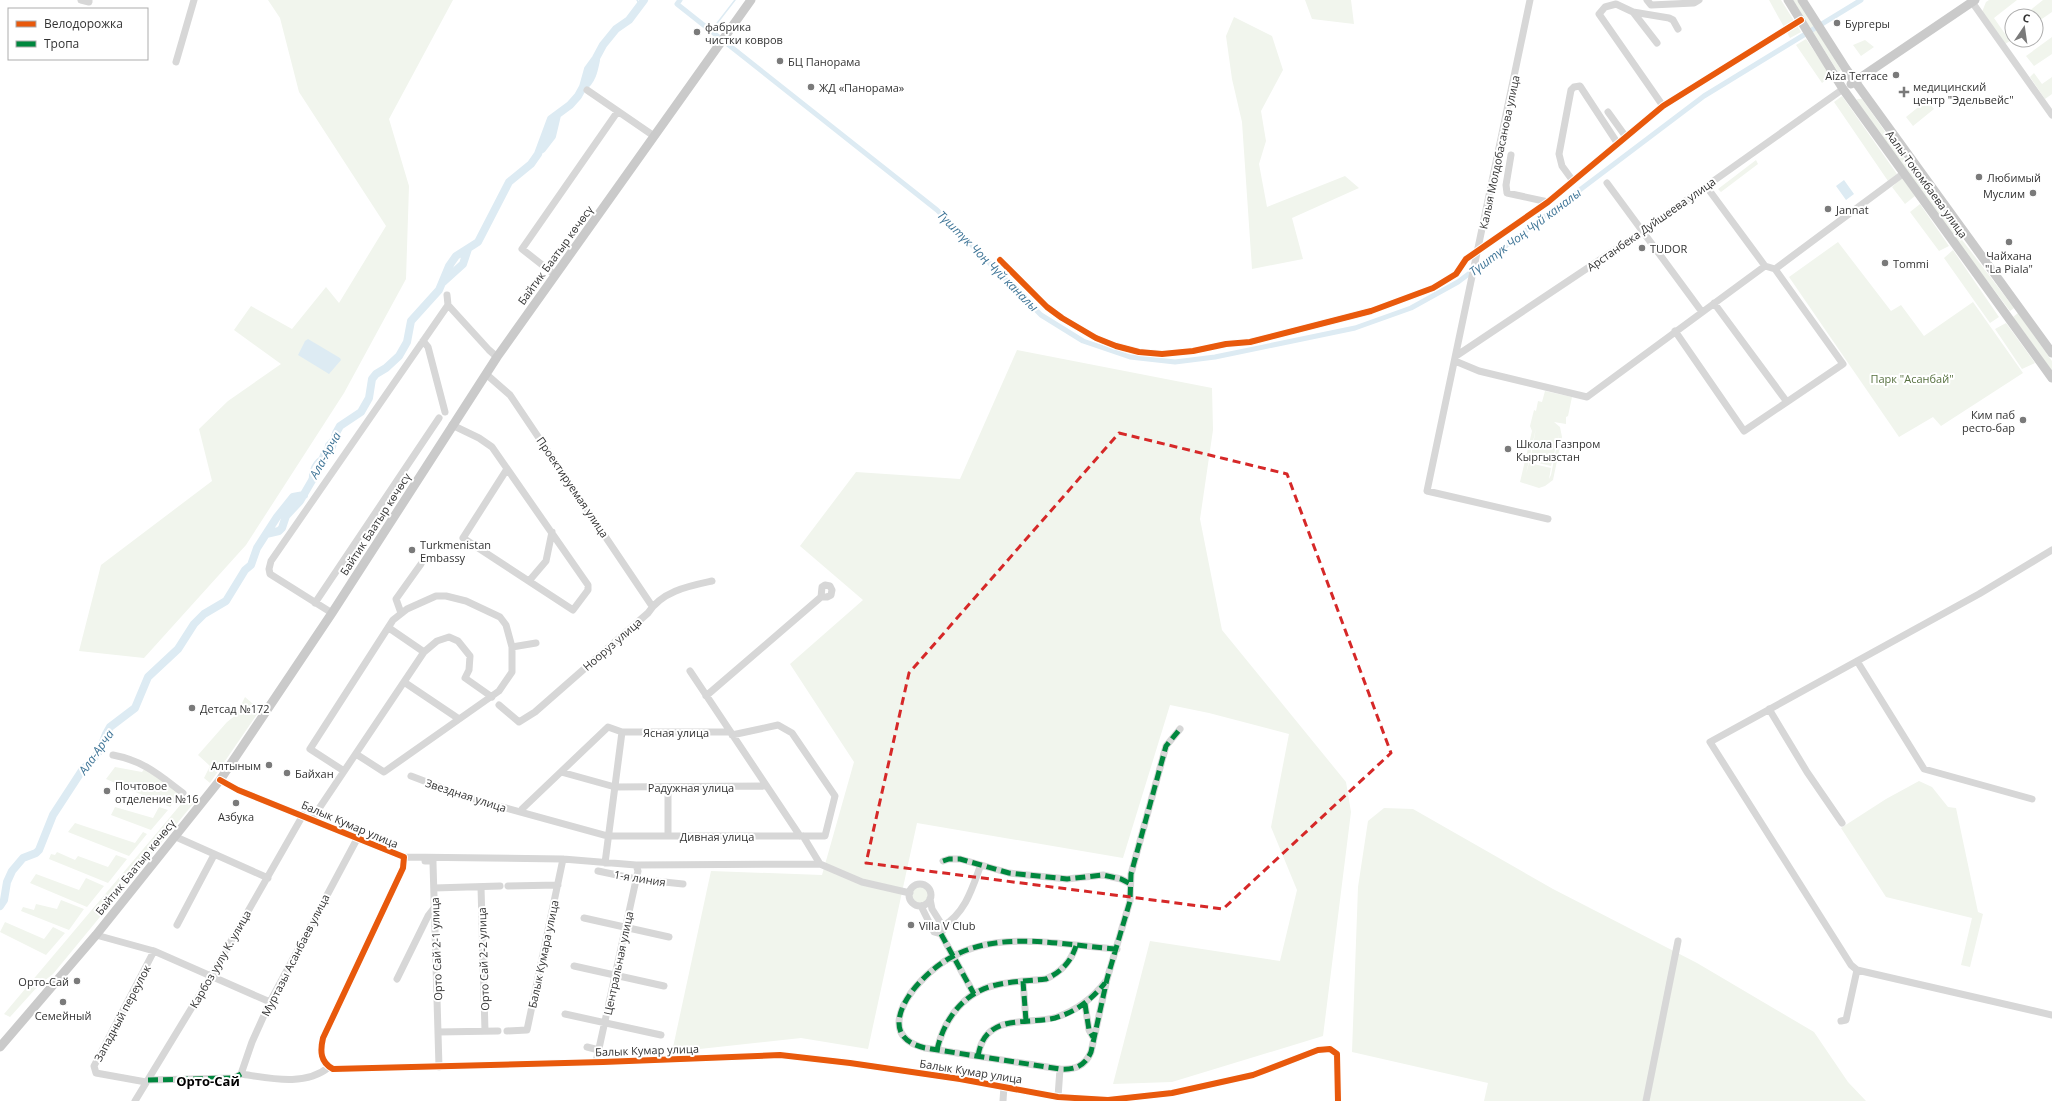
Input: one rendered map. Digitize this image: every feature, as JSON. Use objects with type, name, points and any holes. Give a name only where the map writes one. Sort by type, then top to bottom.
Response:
[{"type":"main road","name":"Байтик Баатыр көчөсү","points":[[0,1047],[96,935],[176,837],[220,780],[332,613],[497,357],[751,0]]},
{"type":"main road","name":"Аалы Токомбаева улица","points":[[1788,0],[1843,89],[2052,378]]},
{"type":"main road","name":"Аалы Токомбаева улица","points":[[1802,0],[1855,82],[2052,353]]},
{"type":"main road","points":[[1843,89],[1973,1]]},
{"type":"street","points":[[81,0],[88,2],[89,0]]},
{"type":"street","points":[[176,62],[194,0]]},
{"type":"street","name":"Калыя Молдобасанова улица","points":[[1530,0],[1474,275],[1427,491],[1548,519]]},
{"type":"street","points":[[1647,0],[1651,4],[1694,3],[1699,0]]},
{"type":"street","points":[[1973,1],[2052,115]]},
{"type":"street","points":[[1663,106],[1599,14],[1601,10],[1613,4],[1633,12],[1669,18],[1673,20],[1678,29]]},
{"type":"street","points":[[1633,12],[1657,43]]},
{"type":"street","points":[[1000,260],[1047,307],[1080,330],[1127,350],[1162,354],[1193,351],[1226,344],[1250,342],[1372,311],[1439,284],[1456,274],[1466,259],[1548,202],[1663,106],[1802,22]]},
{"type":"street","points":[[1573,181],[1562,166],[1559,154],[1571,90],[1574,87],[1580,86],[1618,144]]},
{"type":"street","name":"Арстанбека Дуйшеева улица","points":[[1456,358],[1643,231],[1843,89]]},
{"type":"street","points":[[587,90],[654,136]]},
{"type":"street","points":[[556,275],[522,249],[618,111]]},
{"type":"street","points":[[1608,112],[1626,137]]},
{"type":"street","points":[[1512,155],[1506,185],[1507,193],[1548,202]]},
{"type":"street","points":[[1774,269],[1904,173]]},
{"type":"street","points":[[1606,183],[1702,312]]},
{"type":"street","points":[[1675,331],[1744,431],[1843,364],[1774,269],[1766,266],[1706,186]]},
{"type":"street","points":[[1456,358],[1479,372],[1587,397],[1675,331],[1766,266]]},
{"type":"street","points":[[447,295],[448,305],[497,357]]},
{"type":"street","points":[[1714,303],[1787,402]]},
{"type":"street","points":[[332,613],[270,574],[269,569],[271,561],[448,305]]},
{"type":"street","points":[[423,341],[428,347],[445,412]]},
{"type":"street","name":"Проектируемая улица","points":[[486,374],[510,395],[581,498],[652,606]]},
{"type":"street","points":[[315,602],[439,418]]},
{"type":"street","points":[[452,426],[479,438],[492,447],[588,585],[588,590],[573,610],[463,538],[507,469]]},
{"type":"street","points":[[529,581],[546,561],[552,532]]},
{"type":"street","points":[[2052,550],[1979,594],[1710,742],[1779,853],[1851,964],[1857,970],[2052,1014]]},
{"type":"street","points":[[401,613],[396,599],[421,564]]},
{"type":"street","name":"Нооруз улица","points":[[498,706],[519,722],[535,712],[648,613],[652,606],[677,589],[712,580]]},
{"type":"street","points":[[344,771],[310,749],[389,628],[401,613],[418,603],[436,596],[446,596],[466,601],[500,617],[506,625],[512,647],[512,672],[509,678],[492,697],[384,772],[356,754]]},
{"type":"street","points":[[706,696],[821,597]]},
{"type":"street","points":[[389,628],[424,652]]},
{"type":"street","points":[[312,819],[424,652],[444,638],[449,637],[458,641],[470,656],[469,670],[465,678],[492,697]]},
{"type":"street","points":[[512,647],[536,643]]},
{"type":"street","points":[[1857,661],[1924,769],[2032,799]]},
{"type":"street","points":[[690,671],[766,786],[820,864]]},
{"type":"street","points":[[404,682],[459,719]]},
{"type":"street","points":[[1769,709],[1807,772],[1842,823]]},
{"type":"street","name":"Ясная улица","points":[[622,732],[731,733],[778,725],[792,733],[835,796],[825,836]]},
{"type":"street","name":"Звездная улица","points":[[522,812],[522,809],[608,728],[622,732]]},
{"type":"street","points":[[1117,950],[1032,942],[1000,942],[968,948],[934,968],[919,983],[906,1001],[900,1017],[900,1030],[910,1043],[937,1050],[1060,1069],[1074,1068],[1085,1062],[1091,1052],[1107,980],[1117,950],[1130,901],[1129,883],[1166,746],[1180,730]]},
{"type":"street","points":[[605,863],[622,732]]},
{"type":"street","points":[[113,755],[131,758],[148,767],[183,793]]},
{"type":"street","points":[[561,772],[615,787]]},
{"type":"street","name":"Звездная улица","points":[[411,776],[466,797],[608,836]]},
{"type":"street","name":"Балык Кумар улица","points":[[220,780],[238,790],[303,815],[404,859],[403,868],[323,1038],[321,1053],[324,1062],[329,1066],[340,1070],[780,1055],[850,1062],[1004,1086],[1058,1097],[1108,1100],[1172,1093],[1253,1075],[1318,1050],[1330,1049],[1337,1054],[1338,1101]]},
{"type":"street","name":"Радужная улица","points":[[615,787],[766,786]]},
{"type":"street","points":[[668,787],[668,836]]},
{"type":"street","name":"Карбоз уулу К. улица","points":[[136,1101],[211,976],[303,815]]},
{"type":"street","name":"Дивная улица","points":[[608,836],[825,836]]},
{"type":"street","points":[[176,837],[268,878]]},
{"type":"street","name":"Муртазы Асанбаев улица","points":[[241,1074],[252,1042],[270,1002],[357,839]]},
{"type":"street","points":[[177,926],[214,855]]},
{"type":"street","points":[[404,859],[563,859],[636,865],[820,864],[862,882],[910,893]]},
{"type":"street","name":"Орто Сай 2-1 улица","points":[[404,859],[433,861],[439,1067]]},
{"type":"street","name":"Балык Кумара улица","points":[[507,1030],[527,1030],[563,859]]},
{"type":"street","points":[[943,861],[949,859],[960,859],[980,867],[1009,873],[1067,879],[1103,875],[1121,879],[1129,883]]},
{"type":"street","name":"Центральная улица","points":[[596,1062],[638,871],[636,865]]},
{"type":"street","points":[[943,926],[953,918],[964,905],[980,867]]},
{"type":"street","name":"1-я линия","points":[[598,870],[636,879],[683,884]]},
{"type":"street","points":[[941,934],[944,930],[943,926],[932,909],[930,892],[923,885],[913,887],[910,893],[913,903],[920,906],[934,932],[941,934],[974,994]]},
{"type":"street","points":[[434,888],[558,886]]},
{"type":"street","name":"Орто Сай 2-2 улица","points":[[481,887],[485,1031]]},
{"type":"street","points":[[920,906],[926,904],[930,899]]},
{"type":"street","points":[[397,980],[428,916],[435,907]]},
{"type":"street","points":[[584,918],[669,937]]},
{"type":"street","name":"Западный переулок","points":[[96,935],[154,951],[270,1002]]},
{"type":"street","points":[[1646,1101],[1678,941]]},
{"type":"street","points":[[937,1050],[947,1021],[958,1007],[974,994],[994,985],[1046,979],[1053,975],[1070,960],[1076,946]]},
{"type":"street","name":"Западный переулок","points":[[147,1081],[96,1073],[94,1066],[154,951]]},
{"type":"street","points":[[574,966],[664,986]]},
{"type":"street","points":[[1841,1021],[1846,1020],[1857,970]]},
{"type":"street","points":[[978,1056],[981,1042],[990,1031],[1001,1025],[1056,1018],[1085,1004],[1107,980]]},
{"type":"street","points":[[1023,981],[1026,1022]]},
{"type":"street","points":[[1085,1004],[1089,1030],[1094,1037]]},
{"type":"street","points":[[565,1014],[661,1035]]},
{"type":"street","points":[[438,1032],[498,1031]]},
{"type":"street","points":[[587,1047],[599,1050]]},
{"type":"street","points":[[147,1081],[234,1078],[241,1074],[272,1078],[306,1079],[322,1073],[329,1066]]},
{"type":"street","points":[[1058,1097],[1060,1069]]},
{"type":"street","points":[[1003,1101],[1004,1086]]},
{"type":"highlighted area","points":[[1119,433],[1287,474],[1391,753],[1223,909],[866,863],[909,673]]},
{"type":"green space","points":[[268,0],[453,0],[389,119],[409,186],[406,279],[344,393],[246,545],[144,658],[79,651],[101,565],[212,481],[199,429],[228,401],[281,364],[234,330],[251,306],[292,329],[326,287],[339,303],[386,226],[299,92],[280,18]]},
{"type":"green space","points":[[1305,0],[1351,0],[1354,24],[1312,19]]},
{"type":"green space","points":[[1769,0],[1781,0],[1801,32],[1790,38]]},
{"type":"green space","points":[[1793,0],[1798,0],[1841,70],[1838,72]]},
{"type":"green space","points":[[1989,0],[2017,0],[2007,8],[2004,8],[2004,10],[1994,18],[2004,32],[2004,43],[1982,12],[1986,2]]},
{"type":"green space","points":[[2043,0],[2052,0],[2052,12],[2044,18],[2044,8],[2033,8]]},
{"type":"green space","points":[[1234,17],[1272,36],[1283,70],[1261,111],[1266,141],[1259,164],[1267,207],[1345,176],[1359,188],[1292,218],[1303,259],[1252,269],[1242,122],[1232,79],[1226,36]]},
{"type":"green space","points":[[2052,37],[2052,54],[2034,66],[2026,56],[2037,48],[2044,48],[2044,43]]},
{"type":"green space","points":[[1806,39],[1831,76],[1822,83],[1796,45]]},
{"type":"green space","points":[[1865,40],[1874,47],[1861,56],[1853,45]]},
{"type":"green space","points":[[2034,73],[2042,84],[2052,77],[2052,94],[2045,99],[2030,77]]},
{"type":"green space","points":[[1842,96],[1897,174],[1888,181],[1834,102]]},
{"type":"green space","points":[[1862,99],[1953,228],[2014,308],[2010,311],[1931,207],[1856,100]]},
{"type":"green space","points":[[1927,100],[1934,109],[1913,126],[1906,117]]},
{"type":"green space","points":[[1756,160],[1758,164],[1721,192],[1718,189]]},
{"type":"green space","points":[[1902,178],[1915,196],[1905,204],[1892,187]]},
{"type":"green space","points":[[1920,204],[1949,246],[1939,251],[1910,212]]},
{"type":"green space","name":"Парк \"Асанбай\"","points":[[1838,242],[1891,311],[1901,305],[1924,336],[1973,302],[2023,373],[1941,426],[1933,417],[1899,437],[1789,277]]},
{"type":"green space","points":[[1953,250],[1999,317],[1990,323],[1944,258]]},
{"type":"green space","points":[[2018,313],[2052,361],[2052,371],[2013,317]]},
{"type":"green space","points":[[2006,323],[2035,363],[2022,369],[1995,329]]},
{"type":"green space","points":[[1017,350],[1212,388],[1213,430],[1200,519],[1222,630],[1346,782],[1351,812],[1323,1036],[1172,1082],[1113,1084],[1150,941],[1280,961],[1297,890],[1271,827],[1289,734],[1209,713],[1170,705],[1123,858],[917,823],[868,1049],[801,1038],[672,1052],[711,871],[822,875],[854,762],[790,664],[863,600],[800,546],[856,472],[960,479]]},
{"type":"green space","points":[[1545,391],[1572,397],[1568,416],[1566,417],[1566,424],[1554,422],[1560,427],[1562,437],[1553,480],[1545,486],[1539,488],[1520,482],[1532,431],[1530,426],[1534,410],[1536,411],[1538,401],[1542,402]],"holes":[[[1536,428],[1530,461],[1551,466],[1559,434],[1549,479],[1551,468],[1529,463],[1526,474]]]},
{"type":"green space","points":[[245,697],[260,710],[210,783],[204,778],[210,766],[198,755],[227,722],[236,715]]},
{"type":"green space","points":[[115,767],[142,772],[145,768],[180,794],[170,807],[106,779]]},
{"type":"green space","points":[[1919,781],[1932,787],[1948,807],[1956,808],[1978,912],[1983,914],[1970,967],[1961,965],[1972,918],[1886,897],[1841,828],[1886,799]]},
{"type":"green space","points":[[187,797],[193,804],[53,974],[39,985],[10,1017],[4,1014]]},
{"type":"green space","points":[[115,807],[153,818],[159,807],[168,810],[151,830],[111,815]]},
{"type":"green space","points":[[1384,808],[1413,809],[1553,889],[1697,963],[1814,1032],[1848,1082],[1866,1101],[1484,1101],[1488,1083],[1352,1052],[1358,887],[1368,821]]},
{"type":"green space","points":[[75,823],[135,843],[143,832],[147,834],[129,856],[68,832]]},
{"type":"green space","points":[[57,852],[75,860],[78,856],[108,867],[116,855],[127,859],[108,883],[49,859],[51,854],[55,855]]},
{"type":"green space","points":[[36,874],[79,890],[86,878],[104,886],[87,907],[30,883]]},
{"type":"green space","points":[[920,887],[926,889],[928,895],[926,901],[920,903],[914,901],[912,895],[914,889]]},
{"type":"green space","points":[[61,900],[84,909],[69,930],[21,911],[23,907],[34,910],[36,904],[57,909]]},
{"type":"green space","points":[[5,922],[44,939],[53,927],[65,933],[46,955],[0,932]]},
{"type":"shaded area","points":[[1844,180],[1854,194],[1846,200],[1836,186]]},
{"type":"shaded area","points":[[308,339],[340,358],[341,360],[329,374],[298,355],[305,341]]},
{"type":"waterway","name":"Ала-Арча","points":[[637,0],[640,6]]},
{"type":"waterway","name":"Ала-Арча","points":[[0,906],[4,900],[7,882],[12,871],[23,858],[36,853],[39,850],[53,815],[83,769],[93,760],[100,750],[110,727],[135,708],[148,677],[178,649],[194,624],[204,614],[226,601],[245,570],[251,565],[257,548],[266,534],[279,531],[282,528],[286,516],[300,501],[321,465],[324,455],[332,447],[336,433],[340,426],[361,412],[369,398],[372,379],[376,374],[386,368],[399,356],[407,342],[411,321],[439,290],[449,266],[456,256],[478,242],[509,182],[531,164],[538,154],[551,119],[570,105],[578,96],[583,87],[588,69],[603,45],[616,29],[629,20],[644,0]]},
{"type":"waterway","name":"Түштүк Чоң Чүй каналы","points":[[680,0],[677,4],[937,210],[1041,315],[1083,341],[1130,357],[1175,362],[1215,357],[1355,328],[1411,308],[1458,282],[1704,96],[1861,0]]},
{"type":"waterway","points":[[711,31],[735,0]]},
{"type":"waterway","points":[[583,87],[591,78],[596,60]]},
{"type":"waterway","points":[[542,149],[552,136],[557,115]]},
{"type":"waterway","points":[[442,283],[463,264],[468,249]]},
{"type":"waterway","name":"Ала-Арча","points":[[451,275],[454,260]]},
{"type":"waterway","name":"Ала-Арча","points":[[310,483],[312,466],[320,457],[324,455],[326,444],[336,433]]},
{"type":"waterway","name":"Ала-Арча","points":[[314,476],[320,472],[324,466],[328,453]]},
{"type":"waterway","points":[[266,534],[293,497],[304,495]]},
{"type":"marked path","points":[[1117,949],[1091,947],[1065,944],[1013,941],[989,944],[965,951],[942,963],[913,990],[906,1000],[901,1012],[899,1023],[901,1033],[912,1043],[925,1048],[1060,1069],[1075,1068],[1086,1061],[1091,1052],[1107,979],[1130,901],[1131,874],[1166,746],[1180,729]]},
{"type":"marked path","points":[[943,861],[949,859],[960,859],[1009,873],[1067,879],[1103,875],[1121,879],[1129,883]]},
{"type":"marked path","points":[[941,934],[974,994]]},
{"type":"marked path","points":[[937,1050],[940,1039],[950,1018],[965,1000],[974,994],[996,985],[1046,979],[1065,966],[1076,946]]},
{"type":"marked path","points":[[1023,981],[1026,1021]]},
{"type":"marked path","points":[[978,1056],[982,1042],[989,1033],[997,1027],[1019,1022],[1055,1018],[1063,1015],[1077,1009],[1095,994],[1105,983]]},
{"type":"marked path","points":[[1085,1004],[1089,1030],[1093,1037]]},
{"type":"marked path","points":[[148,1080],[234,1078],[241,1074]]},
{"type":"cycle path","points":[[1000,260],[1047,307],[1062,318],[1096,338],[1116,346],[1139,352],[1162,354],[1193,351],[1226,344],[1250,342],[1371,311],[1433,288],[1456,274],[1466,259],[1548,202],[1663,106],[1801,20]]},
{"type":"cycle path","points":[[220,780],[238,790],[404,857],[403,868],[323,1038],[321,1047],[323,1060],[333,1069],[603,1062],[780,1055],[850,1063],[960,1079],[1058,1097],[1108,1100],[1172,1093],[1253,1075],[1318,1050],[1330,1049],[1337,1054],[1338,1101]]},
{"type":"place","name":"Бургеры","points":[[1837,23]]},
{"type":"place","name":"фабрика чистки ковров","points":[[697,32]]},
{"type":"place","name":"БЦ Панорама","points":[[780,61]]},
{"type":"place","name":"Aiza Terrace","points":[[1896,75]]},
{"type":"place","name":"ЖД «Панорама»","points":[[811,87]]},
{"type":"place","name":"медицинский центр \"Эдельвейс\"","points":[[1904,92]]},
{"type":"place","name":"Любимый","points":[[1979,177]]},
{"type":"place","name":"Муслим","points":[[2033,193]]},
{"type":"place","name":"Jannat","points":[[1828,209]]},
{"type":"place","name":"Чайхана \"La Piala\"","points":[[2009,242]]},
{"type":"place","name":"TUDOR","points":[[1642,248]]},
{"type":"place","name":"Tommi","points":[[1885,263]]},
{"type":"place","name":"Ким паб ресто-бар","points":[[2023,420]]},
{"type":"place","name":"Школа Газпром Кыргызстан","points":[[1508,449]]},
{"type":"place","name":"Turkmenistan Embassy","points":[[412,550]]},
{"type":"place","name":"Детсад №172","points":[[192,708]]},
{"type":"place","name":"Алтыным","points":[[269,765]]},
{"type":"place","name":"Байхан","points":[[287,773]]},
{"type":"place","name":"Почтовое отделение №16","points":[[107,791]]},
{"type":"place","name":"Азбука","points":[[236,803]]},
{"type":"place","name":"Villa V Club","points":[[911,925]]},
{"type":"place","name":"Орто-Сай","points":[[77,981]]},
{"type":"place","name":"Семейный","points":[[63,1002]]},
{"type":"district","name":"Орто-Сай","points":[[208,1081]]}]
